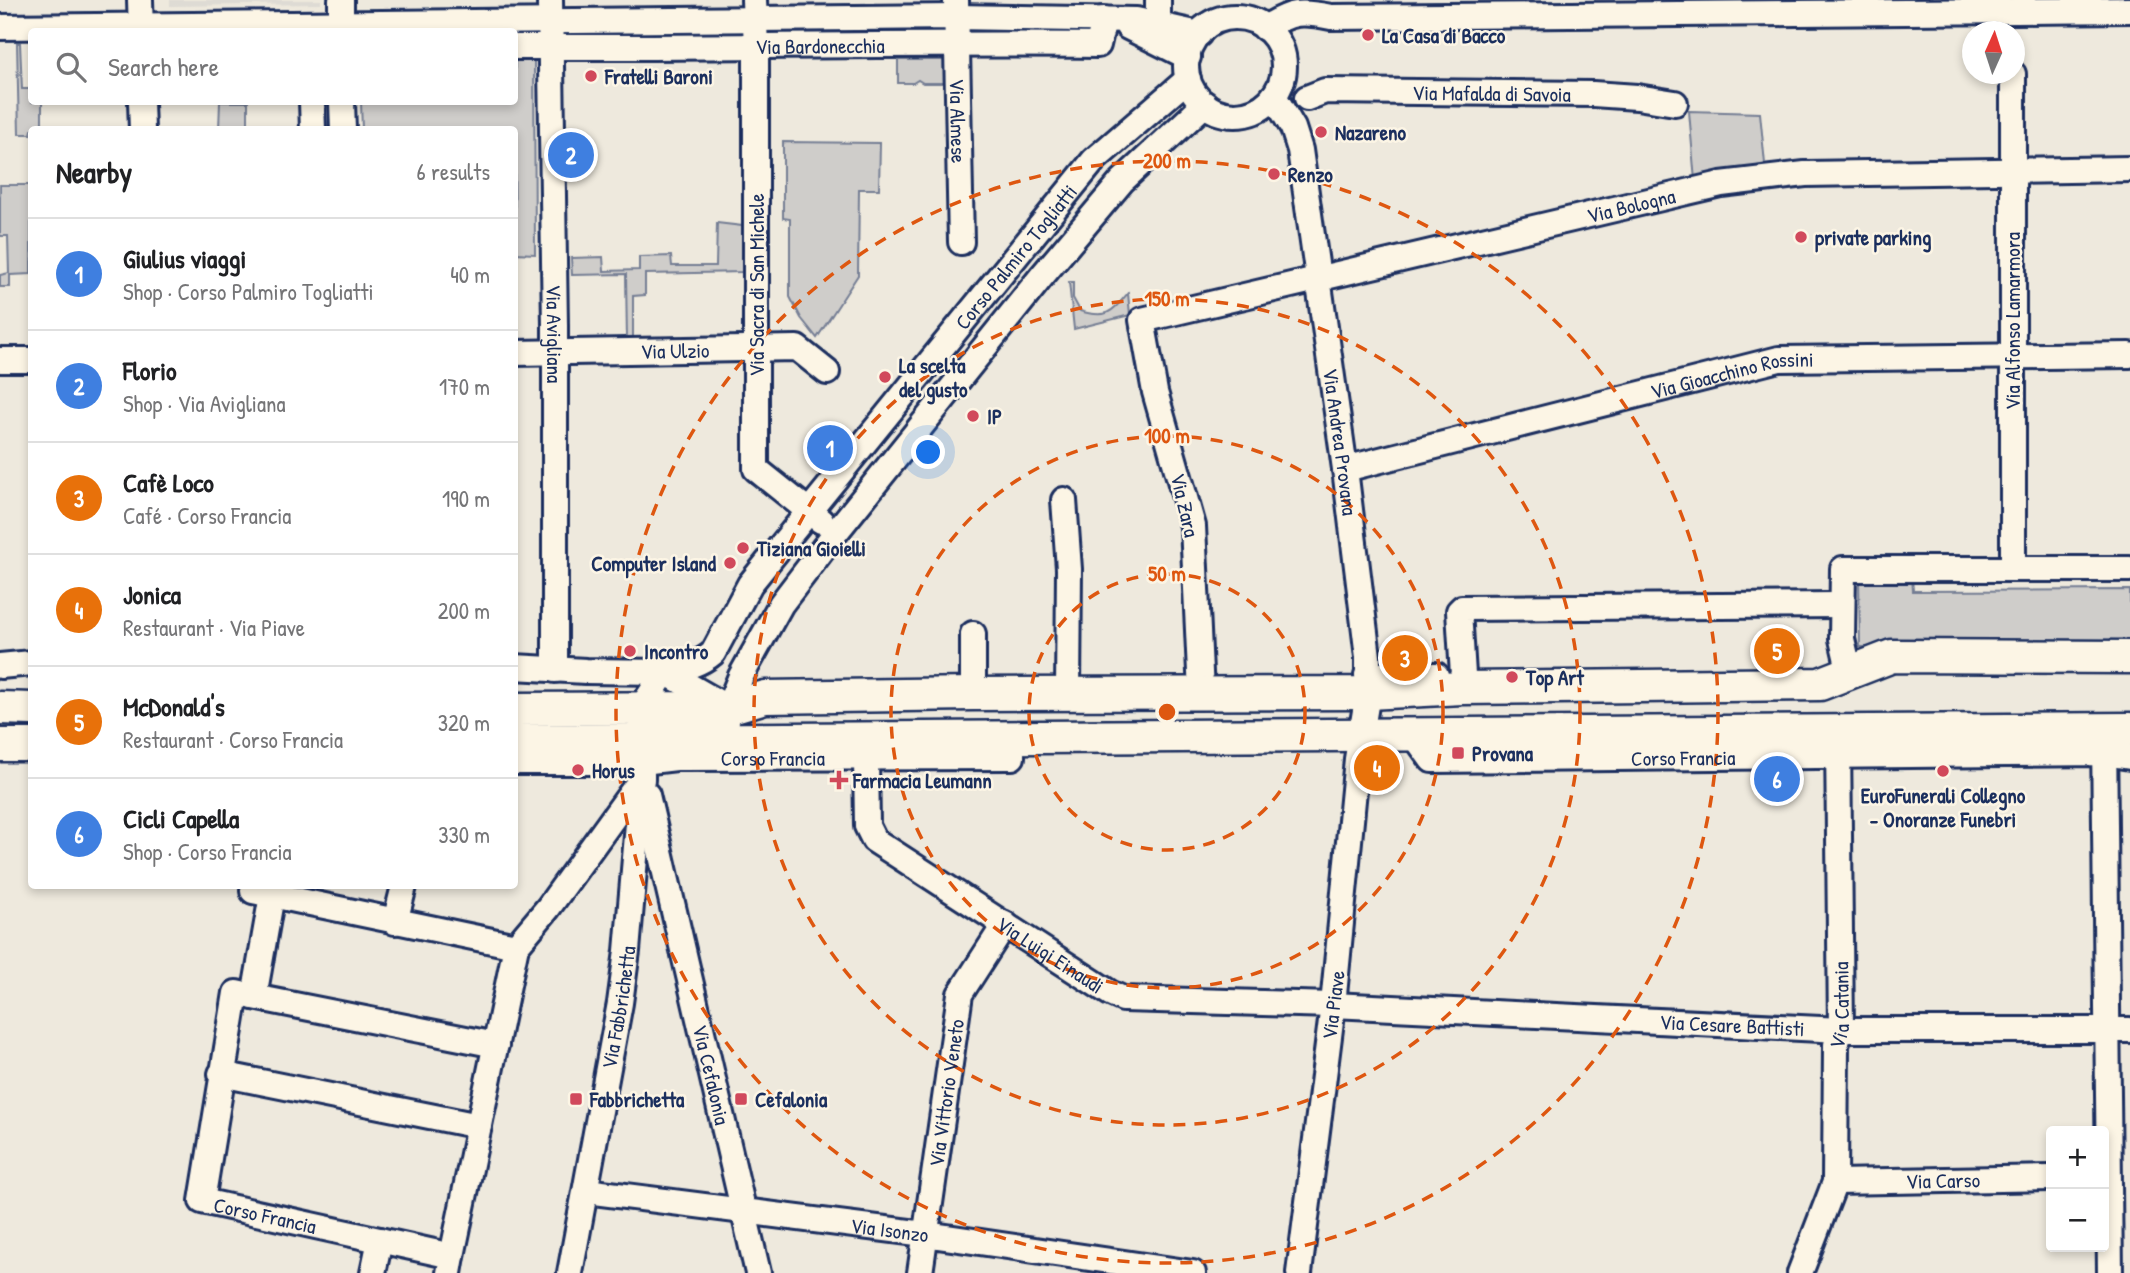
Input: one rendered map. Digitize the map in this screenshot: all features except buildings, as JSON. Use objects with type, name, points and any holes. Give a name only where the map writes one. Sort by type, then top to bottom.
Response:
[{"type":"main road","points":[[518,709],[728,708],[765,697],[1201,693],[1463,682],[1820,684],[1892,656],[2130,657]]},
{"type":"main road","points":[[0,708],[28,709]]},
{"type":"main road","name":"Corso Francia","points":[[518,742],[642,760],[727,740],[1414,735],[1838,744],[2005,742],[2113,737]]},
{"type":"main road","points":[[0,745],[28,745]]},
{"type":"street","points":[[140,0],[141,28]]},
{"type":"street","points":[[1257,16],[1279,0]]},
{"type":"street","name":"Via Bardonecchia","points":[[311,28],[341,18],[407,27],[551,10],[956,9],[1104,19],[1158,12],[1199,34]]},
{"type":"street","name":"Via Almese","points":[[956,9],[961,242]]},
{"type":"street","name":"Via Avigliana","points":[[551,10],[555,670]]},
{"type":"street","name":"Via Sacra di San Michele","points":[[754,10],[756,469],[836,532]]},
{"type":"street","points":[[1314,10],[1311,24],[1293,35],[1284,62],[1281,83],[1274,96],[1255,111],[1244,114],[1222,113],[1205,104],[1196,95],[1188,68],[1199,34],[1213,23],[1224,19],[1314,10],[2012,14],[2130,10]]},
{"type":"street","points":[[1257,16],[1276,39],[1284,62],[1304,88],[1307,98]]},
{"type":"street","name":"Via Bardonecchia","points":[[518,47],[756,47],[956,43],[1098,45],[1104,19]]},
{"type":"street","name":"Via Bardonecchia","points":[[1104,19],[1133,29],[1188,68]]},
{"type":"street","name":"Via Bardonecchia","points":[[0,27],[70,28]]},
{"type":"street","name":"Corso Palmiro Togliatti","points":[[665,672],[687,667],[713,653],[750,584],[808,512],[1094,160],[1188,68]]},
{"type":"street","name":"Via Alfonso Lamarmora","points":[[2013,84],[2013,569]]},
{"type":"street","name":"Via Mafalda di Savoia","points":[[1307,98],[1325,91],[1593,94],[1675,103]]},
{"type":"street","name":"Via Andrea Provana","points":[[1274,96],[1293,128],[1300,150],[1319,277],[1367,657],[1368,684],[1361,736]]},
{"type":"street","name":"Via Andrea Provana","points":[[1300,150],[1307,98]]},
{"type":"street","name":"Corso Palmiro Togliatti","points":[[727,740],[728,708],[745,669],[781,604],[1042,276],[1122,181],[1205,104]]},
{"type":"street","points":[[141,105],[142,126]]},
{"type":"street","points":[[312,105],[313,126]]},
{"type":"street","points":[[342,105],[343,126]]},
{"type":"street","name":"Via Bologna","points":[[1142,320],[1721,184],[1805,174],[2130,169]]},
{"type":"street","name":"Via Zara","points":[[1142,320],[1155,392],[1193,526],[1201,693]]},
{"type":"street","name":"Via Ulzio","points":[[518,353],[797,348],[827,372]]},
{"type":"street","name":"Via Gioacchino Rossini","points":[[1345,469],[1779,359],[2130,355]]},
{"type":"street","points":[[0,360],[28,360]]},
{"type":"street","points":[[1063,500],[1069,569],[1068,693]]},
{"type":"street","points":[[1850,674],[1842,639],[1843,569],[2130,569]]},
{"type":"street","points":[[1463,682],[1459,611],[1462,608],[1842,605]]},
{"type":"street","points":[[972,694],[973,634]]},
{"type":"street","points":[[0,666],[28,663]]},
{"type":"street","points":[[518,667],[665,672],[728,708]]},
{"type":"street","points":[[642,760],[641,708],[665,672]]},
{"type":"street","name":"Via Piave","points":[[1299,1273],[1333,1005],[1361,736]]},
{"type":"street","points":[[2109,1144],[2119,1030],[2113,737]]},
{"type":"street","name":"Corso Francia","points":[[2113,737],[2130,757]]},
{"type":"street","name":"Corso Francia","points":[[518,762],[677,758],[1012,757],[1012,738]]},
{"type":"street","name":"Via Catania","points":[[1800,1273],[1835,1182],[1836,1045],[1840,1030],[1838,744]]},
{"type":"street","name":"Via Luigi Einaudi","points":[[866,758],[867,826],[874,839],[1110,993],[1123,999],[1333,1005]]},
{"type":"street","name":"Corso Francia","points":[[254,997],[236,993],[202,1200],[380,1240],[451,1264],[516,946],[548,908],[642,760]]},
{"type":"street","name":"Via Cefalonia","points":[[642,760],[666,877],[758,1273]]},
{"type":"street","name":"Via Fabbrichetta","points":[[570,1273],[620,1003],[634,878],[642,760]]},
{"type":"street","points":[[634,878],[666,877]]},
{"type":"street","points":[[395,922],[403,889]]},
{"type":"street","points":[[496,1045],[254,997],[263,890],[395,922],[516,946]]},
{"type":"street","name":"Via Vittorio Veneto","points":[[920,1273],[960,994],[1005,924]]},
{"type":"street","name":"Via Cesare Battisti","points":[[1333,1005],[1840,1030],[2119,1030]]},
{"type":"street","points":[[221,1074],[479,1126]]},
{"type":"street","name":"Via Carso","points":[[1835,1182],[2046,1178]]},
{"type":"street","points":[[2106,1189],[2110,1273]]},
{"type":"street","name":"Via Isonzo","points":[[586,1191],[925,1234],[1193,1273]]},
{"type":"street","points":[[373,1273],[380,1240]]},
{"type":"shaded area","points":[[170,0],[321,0],[321,4],[170,6]]},
{"type":"shaded area","points":[[17,43],[20,43],[22,89],[28,89],[28,105],[42,105],[42,126],[28,126],[28,134],[19,134]]},
{"type":"shaded area","points":[[518,59],[534,59],[535,254],[518,253],[518,126],[362,126],[361,105],[518,105]]},
{"type":"shaded area","points":[[898,60],[946,60],[946,83],[923,83],[918,80],[913,83],[898,83]]},
{"type":"shaded area","points":[[220,105],[248,105],[248,126],[219,126]]},
{"type":"shaded area","points":[[1689,111],[1760,113],[1765,164],[1695,181]]},
{"type":"shaded area","points":[[783,142],[880,143],[879,189],[859,189],[858,275],[817,338],[801,318],[790,297],[790,219],[783,218]]},
{"type":"shaded area","points":[[0,185],[28,185],[28,274],[10,275],[10,287],[0,287],[0,275],[9,273],[8,236],[0,236]]},
{"type":"shaded area","points":[[717,223],[742,226],[743,272],[645,274],[645,295],[633,296],[633,342],[627,342],[626,274],[572,275],[571,258],[603,257],[604,271],[639,270],[639,257],[671,256],[672,266],[716,266]]},
{"type":"shaded area","points":[[1069,282],[1073,282],[1073,298],[1080,311],[1103,314],[1112,310],[1128,293],[1130,315],[1074,329]]},
{"type":"shaded area","points":[[1859,577],[1912,577],[1913,591],[2130,590],[2130,645],[1860,647]]},
{"type":"place","name":"La Casa di Bacco","points":[[1368,35]]},
{"type":"place","name":"Fratelli Baroni","points":[[591,76]]},
{"type":"place","name":"Nazareno","points":[[1321,132]]},
{"type":"place","name":"Florio","points":[[571,155]]},
{"type":"place","name":"Renzo","points":[[1274,174]]},
{"type":"place","name":"private parking","points":[[1801,237]]},
{"type":"place","name":"La scelta del gusto","points":[[885,377]]},
{"type":"place","name":"IP","points":[[973,416]]},
{"type":"place","name":"Giulius viaggi","points":[[830,448]]},
{"type":"place","name":"Tiziana Gioielli","points":[[743,548]]},
{"type":"place","name":"Computer Island","points":[[730,563]]},
{"type":"place","name":"Incontro","points":[[630,651]]},
{"type":"place","name":"McDonald's","points":[[1777,651]]},
{"type":"place","name":"Cafè Loco","points":[[1405,658]]},
{"type":"place","name":"Top Art","points":[[1512,677]]},
{"type":"place","name":"Provana","points":[[1458,753]]},
{"type":"place","name":"Jonica","points":[[1377,768]]},
{"type":"place","name":"Horus","points":[[578,770]]},
{"type":"place","name":"EuroFunerali Collegno - Onoranze Funebri","points":[[1943,771]]},
{"type":"place","name":"Cicli Capella","points":[[1777,779]]},
{"type":"place","name":"Farmacia Leumann","points":[[839,780]]},
{"type":"place","name":"Fabbrichetta","points":[[576,1099]]},
{"type":"place","name":"Cefalonia","points":[[741,1099]]}]
